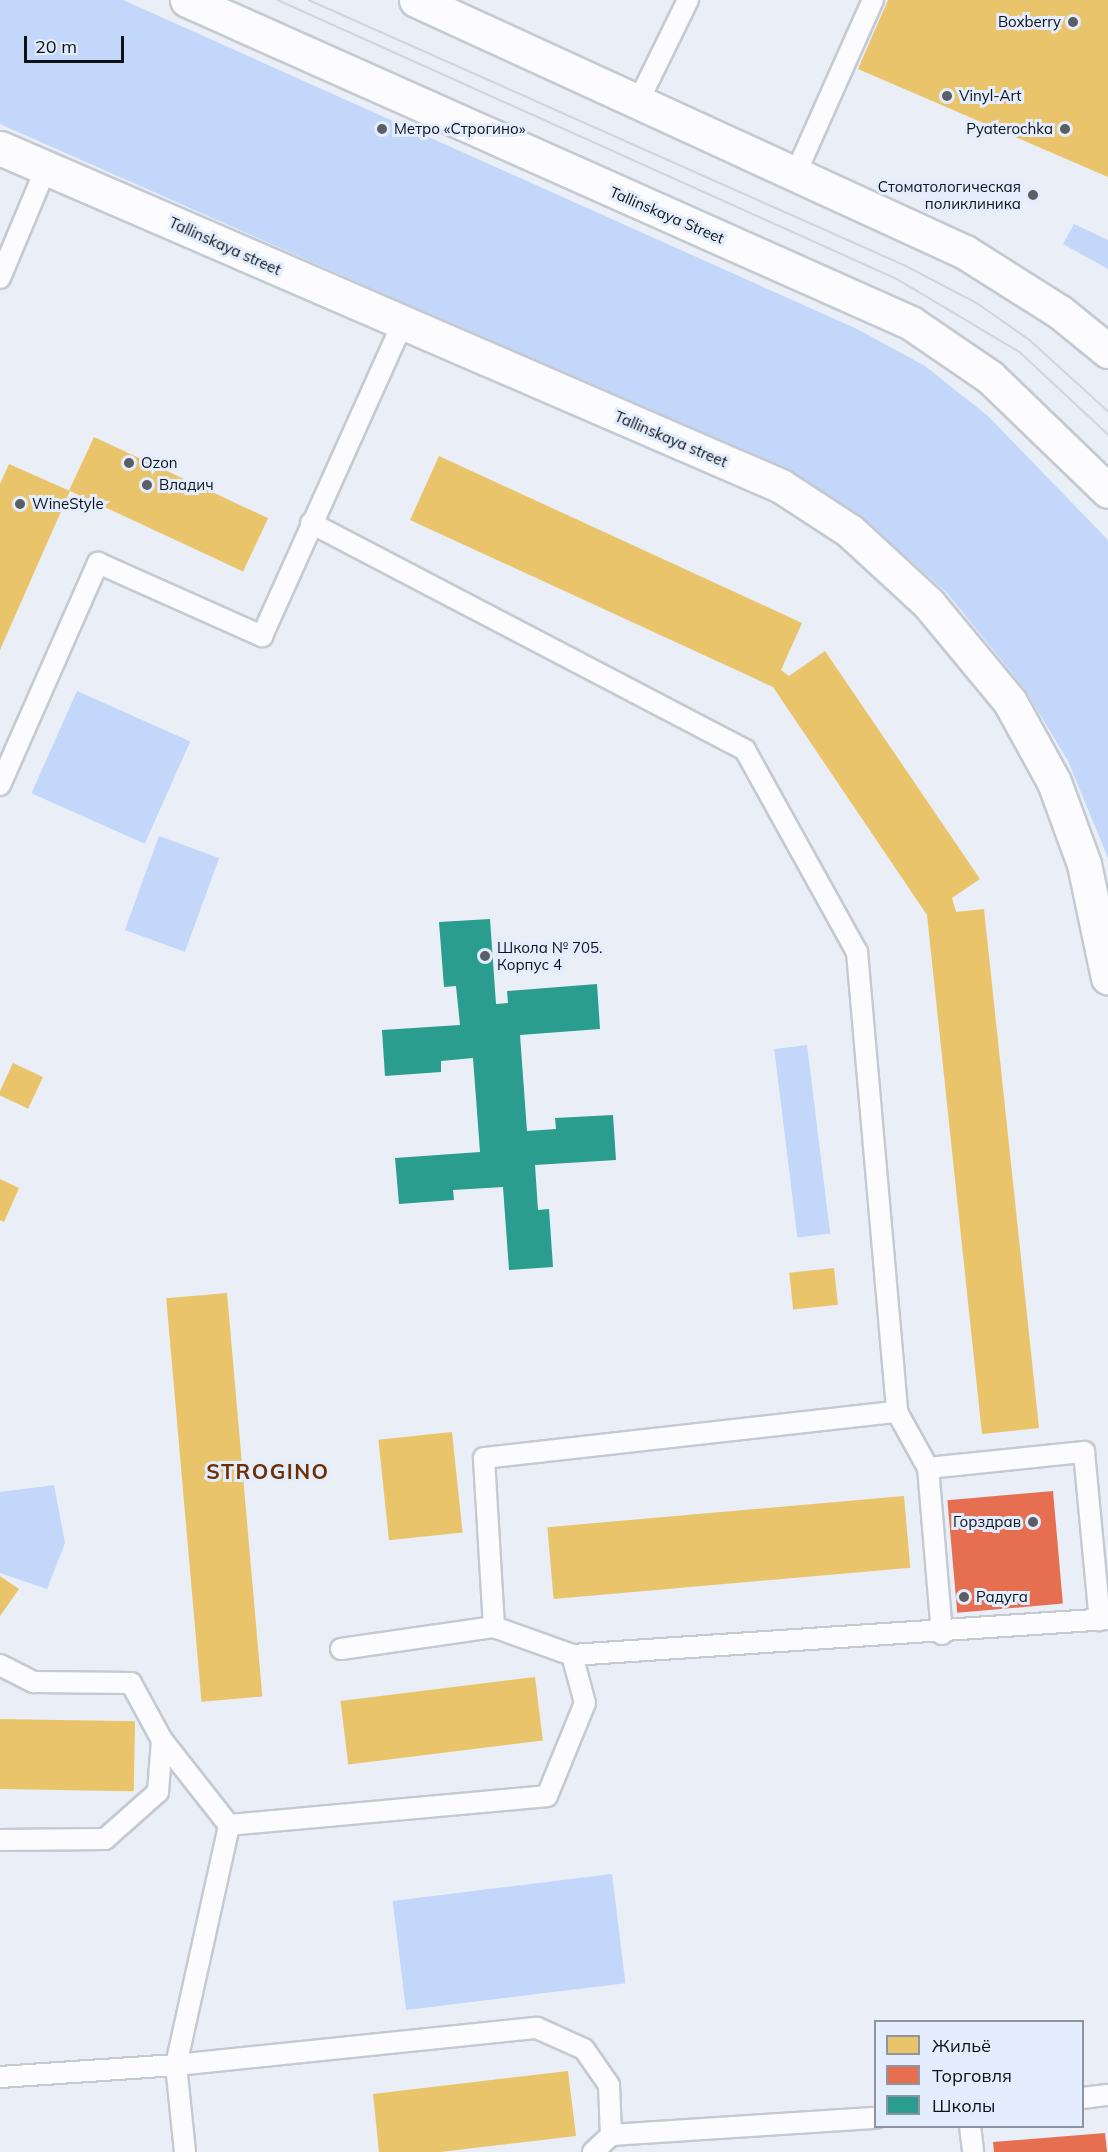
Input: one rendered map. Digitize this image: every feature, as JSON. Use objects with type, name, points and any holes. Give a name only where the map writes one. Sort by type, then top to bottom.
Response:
[{"type":"main road","name":"Tallinskaya Street","points":[[187,0],[902,318],[990,377],[1108,491]]},
{"type":"main road","points":[[416,0],[1000,271],[1108,351]]},
{"type":"main road","name":"Tallinskaya street","points":[[0,148],[402,325],[782,486],[850,531],[952,630],[1010,702],[1054,782],[1084,864],[1108,978]]},
{"type":"lane","points":[[638,102],[688,0]]},
{"type":"lane","points":[[795,175],[873,0]]},
{"type":"lane","points":[[0,278],[46,168]]},
{"type":"lane","points":[[0,785],[98,563],[262,636],[402,325]]},
{"type":"lane","points":[[311,523],[745,750],[857,952],[897,1412],[928,1468],[942,1634]]},
{"type":"lane","points":[[494,1627],[484,1458],[897,1412]]},
{"type":"lane","points":[[341,1649],[494,1627],[572,1655],[942,1634],[1104,1620],[1084,1452],[928,1468]]},
{"type":"lane","points":[[229,1825],[547,1796],[585,1703],[572,1655]]},
{"type":"lane","points":[[0,1665],[34,1682],[131,1683],[162,1740],[229,1825]]},
{"type":"lane","points":[[0,1840],[105,1839],[158,1792],[162,1740]]},
{"type":"lane","points":[[185,2152],[176,2065],[229,1825]]},
{"type":"lane","points":[[0,2077],[176,2065],[537,2028],[584,2049],[609,2085],[611,2135]]},
{"type":"lane","points":[[1084,2098],[1108,2095]]},
{"type":"lane","points":[[593,2152],[611,2135],[874,2118]]},
{"type":"lane","points":[[970,2128],[973,2152]]},
{"type":"shaded area","points":[[0,0],[123,0],[857,329],[925,366],[988,416],[1108,540],[1108,858],[1068,761],[1024,688],[947,593],[866,521],[793,475],[0,124]]},
{"type":"shaded area","points":[[1074,224],[1108,240],[1108,269],[1063,244]]},
{"type":"shaded area","points":[[77,691],[190,741],[145,844],[31,793]]},
{"type":"shaded area","points":[[159,836],[219,858],[185,952],[125,930]]},
{"type":"shaded area","points":[[807,1045],[830,1234],[797,1238],[774,1049]]},
{"type":"shaded area","points":[[54,1485],[65,1543],[47,1589],[0,1573],[0,1492]]},
{"type":"shaded area","points":[[612,1874],[625,1983],[406,2010],[393,1901]]},
{"type":"building: Жильё","points":[[888,0],[1108,0],[1108,177],[858,69]]},
{"type":"building: Жильё","points":[[94,437],[268,518],[243,572],[69,490]]},
{"type":"building: Жильё","points":[[439,456],[802,623],[781,670],[789,676],[825,651],[980,879],[952,898],[956,912],[984,909],[1039,1428],[982,1434],[927,915],[773,687],[410,520]]},
{"type":"building: Жильё","points":[[9,464],[70,491],[0,650],[0,484]]},
{"type":"building: Жильё","points":[[13,1063],[43,1077],[28,1109],[0,1096]]},
{"type":"building: Жильё","points":[[0,1179],[19,1188],[4,1222],[0,1220]]},
{"type":"building: Жильё","points":[[834,1268],[838,1305],[793,1310],[789,1273]]},
{"type":"building: Жильё","points":[[227,1293],[262,1696],[202,1702],[166,1298]]},
{"type":"building: Жильё","points":[[452,1432],[463,1532],[389,1540],[378,1440]]},
{"type":"building: Жильё","points":[[904,1496],[910,1568],[554,1599],[547,1527]]},
{"type":"building: Жильё","points":[[0,1576],[19,1589],[0,1616]]},
{"type":"building: Жильё","points":[[535,1677],[543,1741],[348,1764],[340,1701]]},
{"type":"building: Жильё","points":[[0,1719],[135,1721],[134,1791],[0,1789]]},
{"type":"building: Жильё","points":[[568,2071],[576,2136],[440,2152],[379,2152],[373,2094]]},
{"type":"building: Торговля","points":[[1053,1491],[1063,1604],[957,1613],[947,1500]]},
{"type":"building: Торговля","points":[[1105,2133],[1107,2152],[994,2152],[993,2142]]},
{"type":"building: Школы","points":[[490,919],[496,1004],[508,1003],[507,991],[597,984],[600,1029],[520,1035],[527,1131],[556,1129],[555,1118],[613,1115],[616,1160],[535,1165],[538,1210],[549,1209],[553,1267],[509,1270],[503,1187],[453,1190],[454,1200],[399,1204],[395,1158],[480,1152],[473,1058],[441,1061],[441,1072],[385,1076],[382,1030],[460,1025],[456,986],[444,987],[439,922]]},
{"type":"tram line","points":[[278,0],[897,279],[1021,353],[1108,434]]},
{"type":"tram line","points":[[309,0],[904,265],[977,303],[1031,341],[1108,411]]},
{"type":"place","name":"Boxberry","points":[[1073,22]]},
{"type":"place","name":"Vinyl-Art","points":[[947,96]]},
{"type":"place","name":"Метро «Строгино»","points":[[382,129]]},
{"type":"place","name":"Pyaterochka","points":[[1065,129]]},
{"type":"place","name":"Стоматологическая поликлиника","points":[[1033,195]]},
{"type":"place","name":"Ozon","points":[[129,463]]},
{"type":"place","name":"Владич","points":[[147,485]]},
{"type":"place","name":"WineStyle","points":[[20,504]]},
{"type":"place","name":"Школа № 705. Корпус 4","points":[[485,956]]},
{"type":"place","name":"Горздрав","points":[[1033,1522]]},
{"type":"place","name":"Радуга","points":[[964,1597]]},
{"type":"district","name":"STROGINO","points":[[268,1471]]}]
